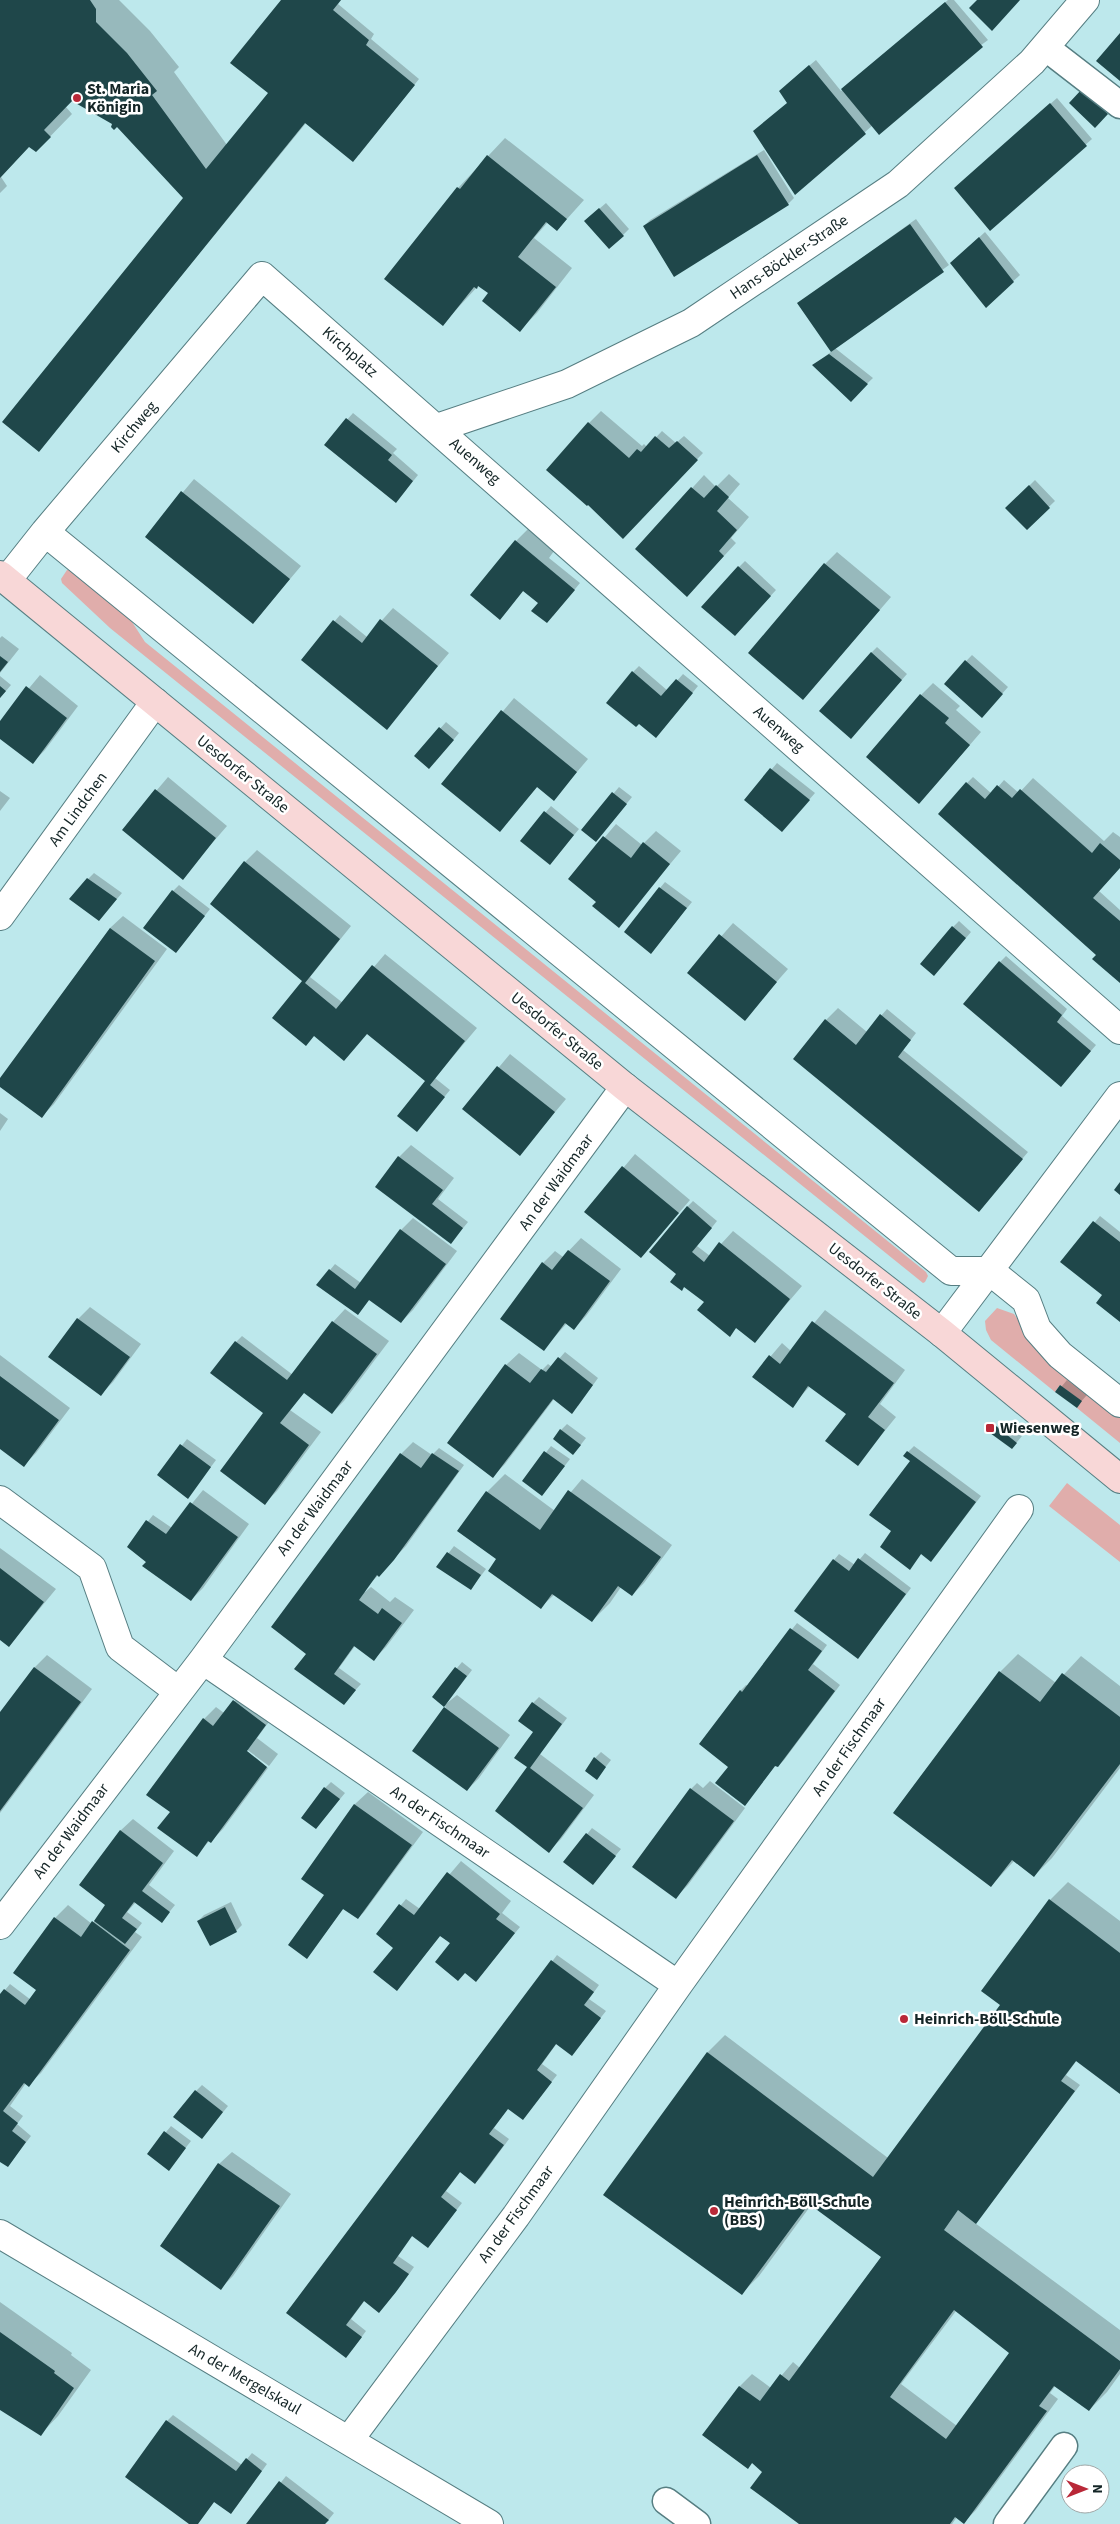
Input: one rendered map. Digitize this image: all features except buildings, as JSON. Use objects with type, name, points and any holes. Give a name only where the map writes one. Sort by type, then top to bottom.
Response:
[{"type":"street","name":"Hans-Böckler-Straße","points":[[437,428],[567,384],[691,323],[898,184],[1032,62],[1085,0]]},
{"type":"street","name":"Kirchplatz","points":[[262,276],[437,428]]},
{"type":"street","name":"Kirchweg","points":[[4,578],[262,276]]},
{"type":"street","name":"Auenweg","points":[[437,428],[1120,1030]]},
{"type":"street","points":[[45,532],[951,1271],[990,1271],[1026,1300],[1037,1329],[1060,1355],[1120,1403]]},
{"type":"street","name":"Uesdorfer Straße","points":[[4,578],[625,1087],[942,1333],[1120,1478]]},
{"type":"street","name":"Am Lindchen","points":[[0,916],[155,702]]},
{"type":"street","name":"An der Waidmaar","points":[[0,1925],[203,1660],[625,1087]]},
{"type":"street","points":[[942,1333],[1120,1096]]},
{"type":"street","points":[[0,1500],[92,1568],[120,1648],[178,1691]]},
{"type":"street","name":"An der Fischmaar","points":[[349,2440],[516,2216],[678,1985],[1019,1509]]},
{"type":"street","name":"An der Fischmaar","points":[[203,1660],[678,1985]]},
{"type":"street","name":"An der Mergelskaul","points":[[0,2234],[489,2524]]},
{"type":"lane","points":[[1044,47],[1120,105]]},
{"type":"lane","points":[[1007,2524],[1064,2446]]},
{"type":"lane","points":[[666,2500],[697,2524]]},
{"type":"shaded area","points":[[72,569],[123,608],[145,642],[926,1272],[928,1276],[925,1282],[923,1283],[110,628],[62,583],[61,579],[67,570]]},
{"type":"shaded area","points":[[997,1308],[1014,1314],[1037,1347],[1120,1415],[1120,1443],[1077,1408],[1081,1401],[1060,1385],[1055,1392],[991,1340],[986,1330],[985,1321]]},
{"type":"shaded area","points":[[1067,1483],[1120,1525],[1120,1562],[1049,1506]]},
{"type":"place","name":"St. Maria Königin","points":[[77,98]]},
{"type":"place","name":"Wiesenweg","points":[[990,1428]]},
{"type":"place","name":"Heinrich-Böll-Schule","points":[[904,2019]]},
{"type":"place","name":"Heinrich-Böll-Schule (BBS)","points":[[714,2211]]}]
